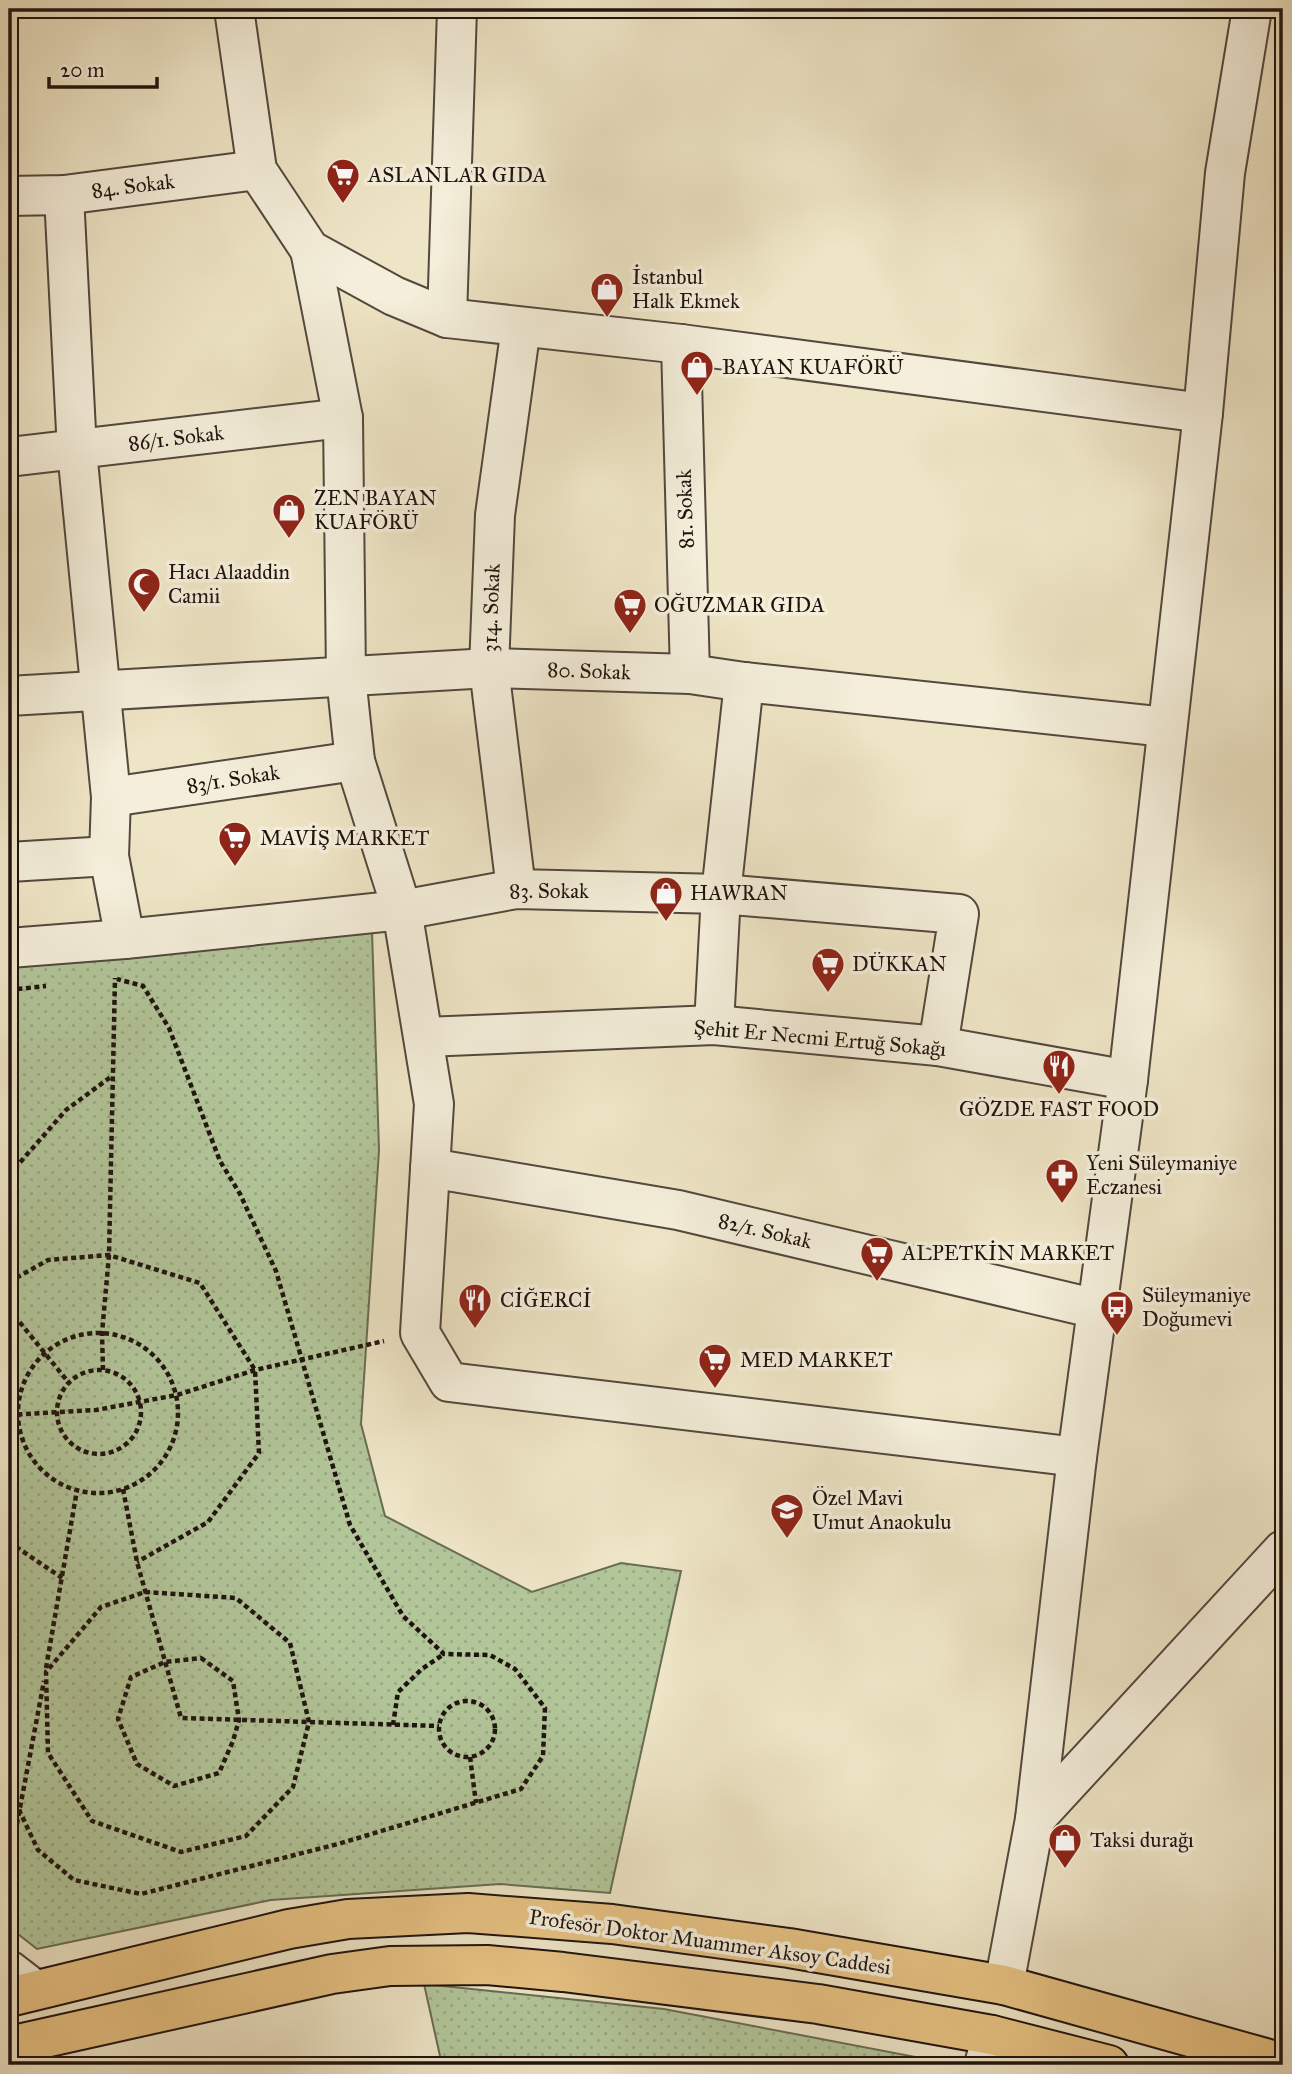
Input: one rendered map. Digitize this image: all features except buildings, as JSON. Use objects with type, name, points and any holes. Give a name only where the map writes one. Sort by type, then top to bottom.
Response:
[{"type":"main road","name":"Profesör Doktor Muammer Aksoy Caddesi","points":[[18,1986],[348,1919],[468,1913],[639,1927],[789,1948],[1004,1985],[1283,2063]]},
{"type":"main road","points":[[9,2046],[332,1974],[390,1966],[487,1965],[818,2004],[988,2050],[1109,2065]]},
{"type":"main road","points":[[988,2050],[1004,1985]]},
{"type":"street","points":[[234,9],[257,170],[310,250],[343,418],[346,677],[355,761],[402,910],[434,1104],[420,1333],[449,1382],[1077,1457]]},
{"type":"street","points":[[447,318],[457,9]]},
{"type":"street","points":[[1004,1985],[1035,1819],[1077,1457],[1128,1080],[1203,413],[1225,173],[1252,9]]},
{"type":"street","name":"84. Sokak","points":[[9,196],[64,195],[257,170]]},
{"type":"street","points":[[64,195],[77,451],[111,797],[109,856],[125,939]]},
{"type":"street","points":[[310,250],[394,296],[447,318],[681,344],[1203,413]]},
{"type":"street","name":"314. Sokak","points":[[516,889],[489,668],[495,514],[522,327]]},
{"type":"street","name":"81. Sokak","points":[[681,344],[690,674]]},
{"type":"street","name":"86/1. Sokak","points":[[9,457],[343,418]]},
{"type":"street","name":"80. Sokak","points":[[9,696],[489,668],[690,674],[1166,727]]},
{"type":"street","points":[[714,1025],[721,894],[744,682]]},
{"type":"street","name":"83/1. Sokak","points":[[111,797],[355,761]]},
{"type":"street","points":[[9,862],[109,856]]},
{"type":"street","name":"83. Sokak","points":[[9,948],[125,939],[402,910],[516,889],[721,894],[959,914],[938,1046]]},
{"type":"street","name":"Şehit Er Necmi Ertuğ Sokağı","points":[[425,1037],[714,1025],[938,1046],[1128,1080]]},
{"type":"street","name":"82/1. Sokak","points":[[430,1168],[678,1210],[1097,1309]]},
{"type":"street","points":[[1035,1819],[1283,1550]]},
{"type":"path","points":[[102,979],[115,978],[143,986],[169,1028],[220,1161],[240,1195],[276,1271],[350,1525],[403,1616],[444,1654]]},
{"type":"path","points":[[103,1370],[102,1333],[109,1255],[115,978]]},
{"type":"path","points":[[9,990],[48,986]]},
{"type":"path","points":[[9,1175],[66,1110],[113,1076]]},
{"type":"path","points":[[9,1282],[48,1260],[109,1255],[200,1283],[255,1370],[259,1453],[208,1522],[137,1562]]},
{"type":"path","points":[[9,1309],[69,1383]]},
{"type":"path","points":[[102,1333],[128,1338],[150,1352],[167,1371],[177,1395],[179,1419],[173,1442],[162,1462],[144,1479],[123,1489],[100,1493],[76,1490],[53,1479],[35,1462],[23,1440],[18,1415],[21,1392],[30,1371],[45,1353],[61,1342],[81,1335],[102,1333]]},
{"type":"path","points":[[9,1415],[96,1410],[177,1395],[255,1370],[420,1333]]},
{"type":"path","points":[[103,1370],[127,1380],[140,1402],[141,1416],[134,1435],[118,1450],[91,1453],[77,1448],[66,1439],[60,1427],[58,1402],[69,1383],[79,1375],[103,1370]]},
{"type":"path","points":[[123,1489],[137,1562],[181,1718],[439,1726]]},
{"type":"path","points":[[9,1866],[46,1672],[76,1490]]},
{"type":"path","points":[[9,1542],[62,1578]]},
{"type":"path","points":[[145,1592],[236,1598],[290,1643],[309,1722],[293,1787],[246,1836],[181,1852],[92,1821],[48,1753],[46,1672],[101,1607],[145,1592]]},
{"type":"path","points":[[9,1777],[20,1812],[38,1850],[74,1881],[141,1894],[338,1844],[521,1789],[543,1756],[545,1708],[515,1669],[490,1655],[444,1654],[422,1669],[398,1692],[393,1725]]},
{"type":"path","points":[[201,1658],[233,1681],[239,1720],[219,1773],[174,1786],[137,1764],[118,1719],[131,1677],[165,1662],[201,1658]]},
{"type":"path","points":[[465,1700],[484,1706],[491,1713],[496,1731],[493,1741],[480,1755],[470,1757],[447,1749],[439,1734],[439,1726],[448,1708],[465,1700]]},
{"type":"path","points":[[470,1757],[476,1803]]},
{"type":"green space","points":[[372,931],[379,1150],[361,1424],[385,1516],[532,1592],[621,1563],[681,1571],[610,1893],[500,1884],[271,1900],[37,1949],[9,1927],[9,968]]},
{"type":"green space","points":[[424,1984],[664,2009],[942,2062],[943,2065],[442,2065]]},
{"type":"place","name":"ASLANLAR GIDA","points":[[343,205]]},
{"type":"place","name":"İstanbul Halk Ekmek","points":[[607,319]]},
{"type":"place","name":"BAYAN KUAFÖRÜ","points":[[697,397]]},
{"type":"place","name":"ZEN BAYAN KUAFÖRÜ","points":[[289,540]]},
{"type":"place","name":"Hacı Alaaddin Camii","points":[[144,614]]},
{"type":"place","name":"OĞUZMAR GIDA","points":[[630,635]]},
{"type":"place","name":"MAVİŞ MARKET","points":[[235,868]]},
{"type":"place","name":"HAWRAN","points":[[666,923]]},
{"type":"place","name":"DÜKKAN","points":[[828,994]]},
{"type":"place","name":"GÖZDE FAST FOOD","points":[[1059,1096]]},
{"type":"place","name":"Yeni Süleymaniye Eczanesi","points":[[1062,1205]]},
{"type":"place","name":"ALPETKİN MARKET","points":[[877,1283]]},
{"type":"place","name":"CİĞERCİ","points":[[475,1330]]},
{"type":"place","name":"Süleymaniye Doğumevi","points":[[1117,1337]]},
{"type":"place","name":"MED MARKET","points":[[715,1390]]},
{"type":"place","name":"Özel Mavi Umut Anaokulu","points":[[787,1540]]},
{"type":"place","name":"Taksi durağı","points":[[1065,1870]]}]
